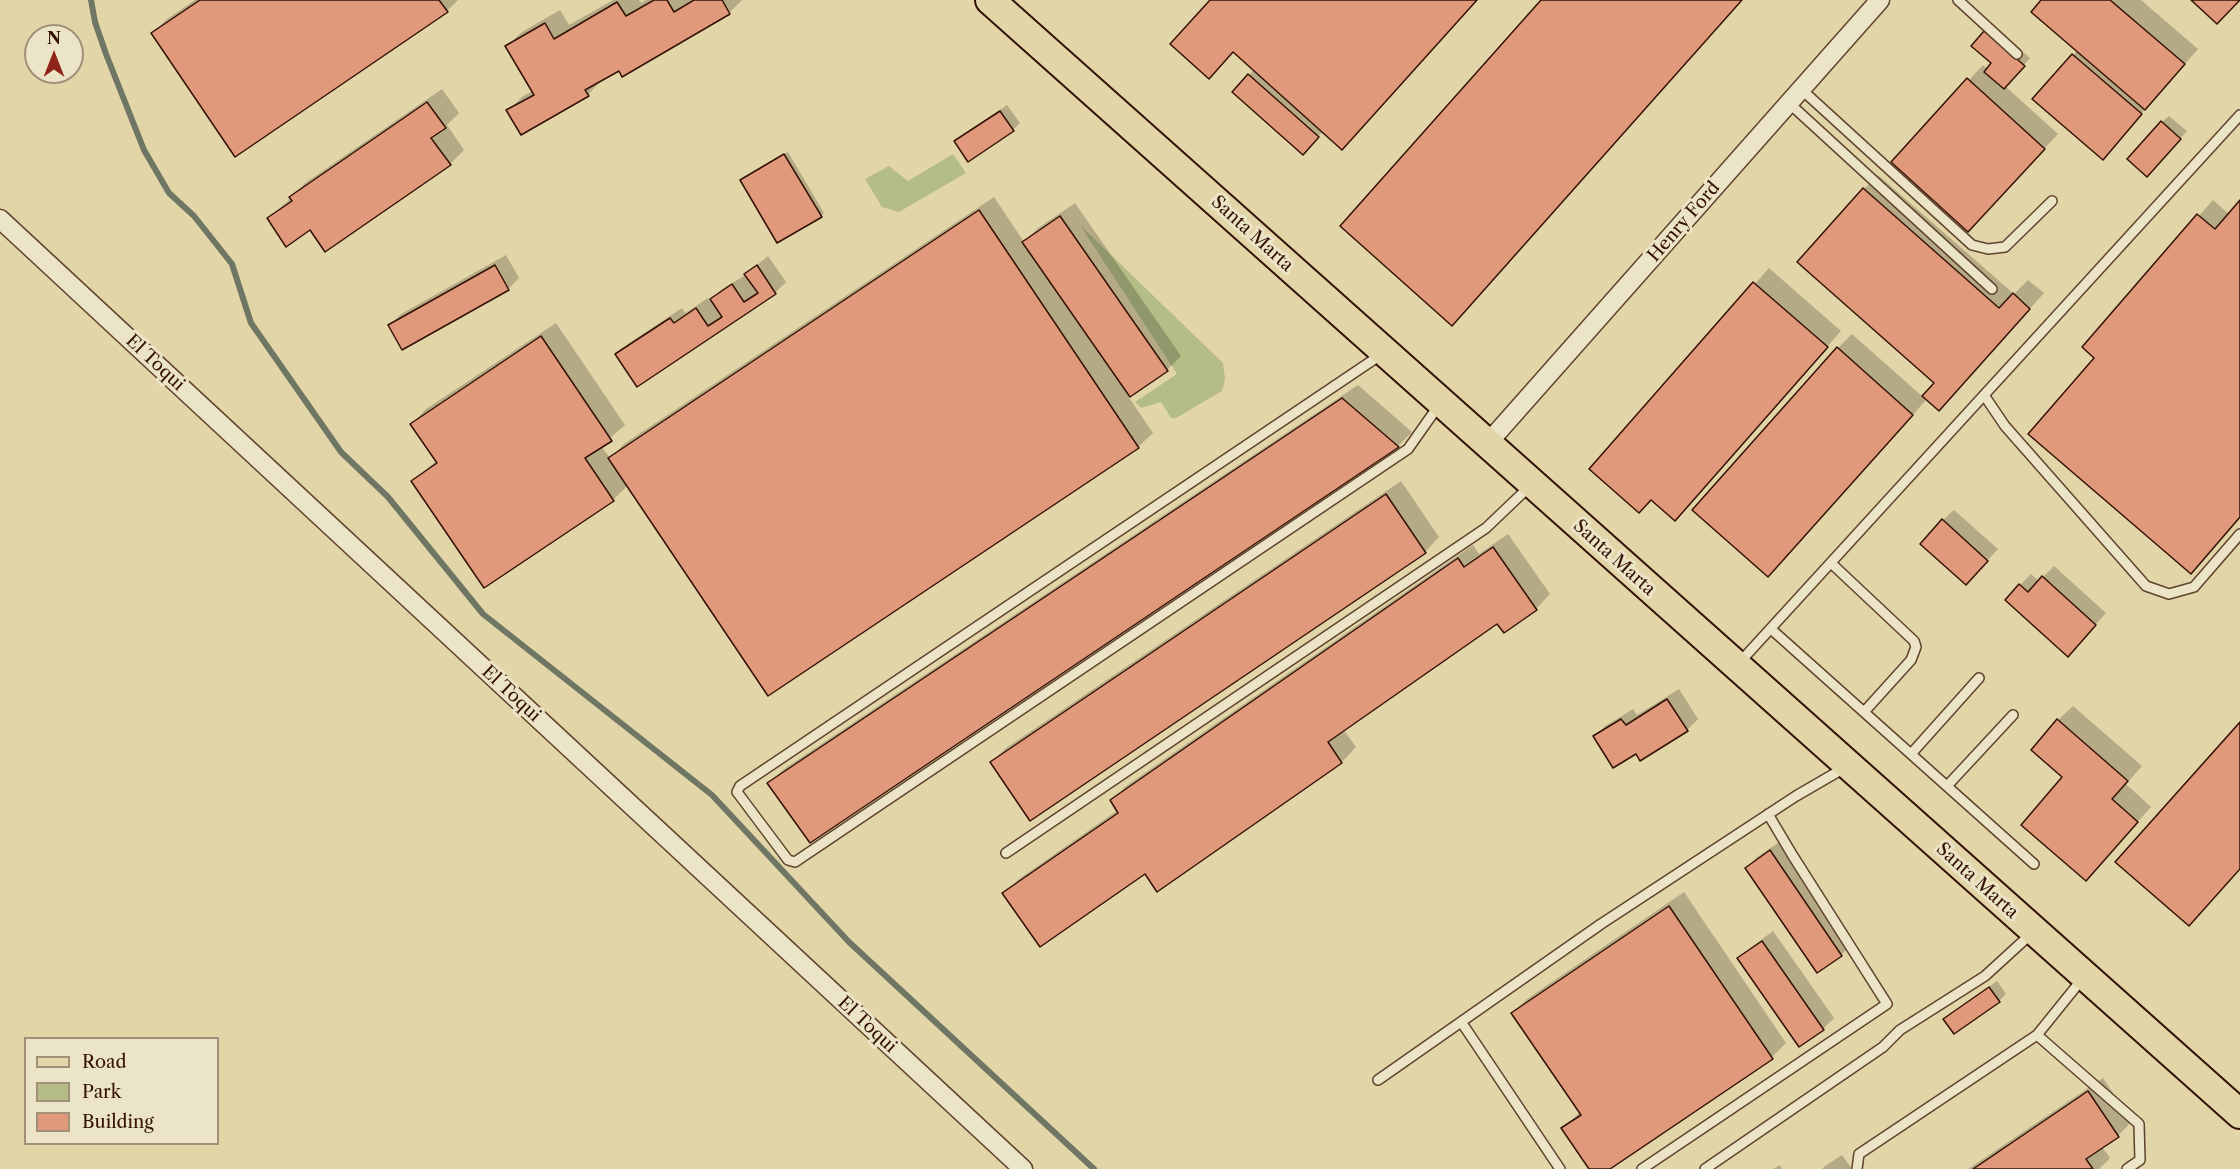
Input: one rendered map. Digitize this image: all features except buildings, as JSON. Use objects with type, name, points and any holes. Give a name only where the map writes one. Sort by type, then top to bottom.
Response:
[{"type":"main road","name":"Santa Marta","points":[[990,0],[2240,1114]]},
{"type":"street","name":"Henry Ford","points":[[1487,444],[1880,0]]},
{"type":"street","name":"El Toqui","points":[[0,219],[1023,1169]]},
{"type":"lane","points":[[1958,0],[2017,54]]},
{"type":"lane","points":[[1801,89],[1972,245],[1988,249],[2006,247],[2052,201]]},
{"type":"lane","points":[[1789,103],[1992,289]]},
{"type":"lane","points":[[1736,666],[2240,115]]},
{"type":"lane","points":[[1384,352],[740,786],[737,792],[788,860],[795,862],[1408,450],[1441,403]]},
{"type":"lane","points":[[1984,395],[2006,426],[2146,586],[2169,594],[2194,587],[2240,534]]},
{"type":"lane","points":[[1006,853],[1486,528],[1532,484]]},
{"type":"lane","points":[[1831,563],[1914,641],[1916,647],[1911,660],[1864,712]]},
{"type":"lane","points":[[1771,629],[2034,864]]},
{"type":"lane","points":[[1911,754],[1979,678]]},
{"type":"lane","points":[[1947,786],[2013,715]]},
{"type":"lane","points":[[1378,1080],[1601,924],[1768,814],[1848,766]]},
{"type":"lane","points":[[1642,1169],[1887,1004],[1768,814]]},
{"type":"lane","points":[[1705,1169],[1882,1047],[1900,1030],[1985,976],[2034,931]]},
{"type":"lane","points":[[1857,1169],[1859,1154],[2037,1035],[2084,976]]},
{"type":"lane","points":[[1462,1023],[1560,1169]]},
{"type":"lane","points":[[2037,1035],[2139,1124],[2140,1160],[2127,1169]]},
{"type":"green space","points":[[953,154],[966,173],[899,212],[882,207],[865,179],[889,166],[908,181]]},
{"type":"green space","points":[[1080,225],[1223,363],[1225,379],[1222,391],[1176,418],[1171,418],[1161,402],[1141,408],[1135,402],[1177,374]]},
{"type":"waterway","points":[[91,0],[95,22],[106,54],[144,150],[169,193],[194,216],[232,264],[251,323],[341,452],[388,497],[483,614],[712,795],[849,942],[1094,1169]]}]
